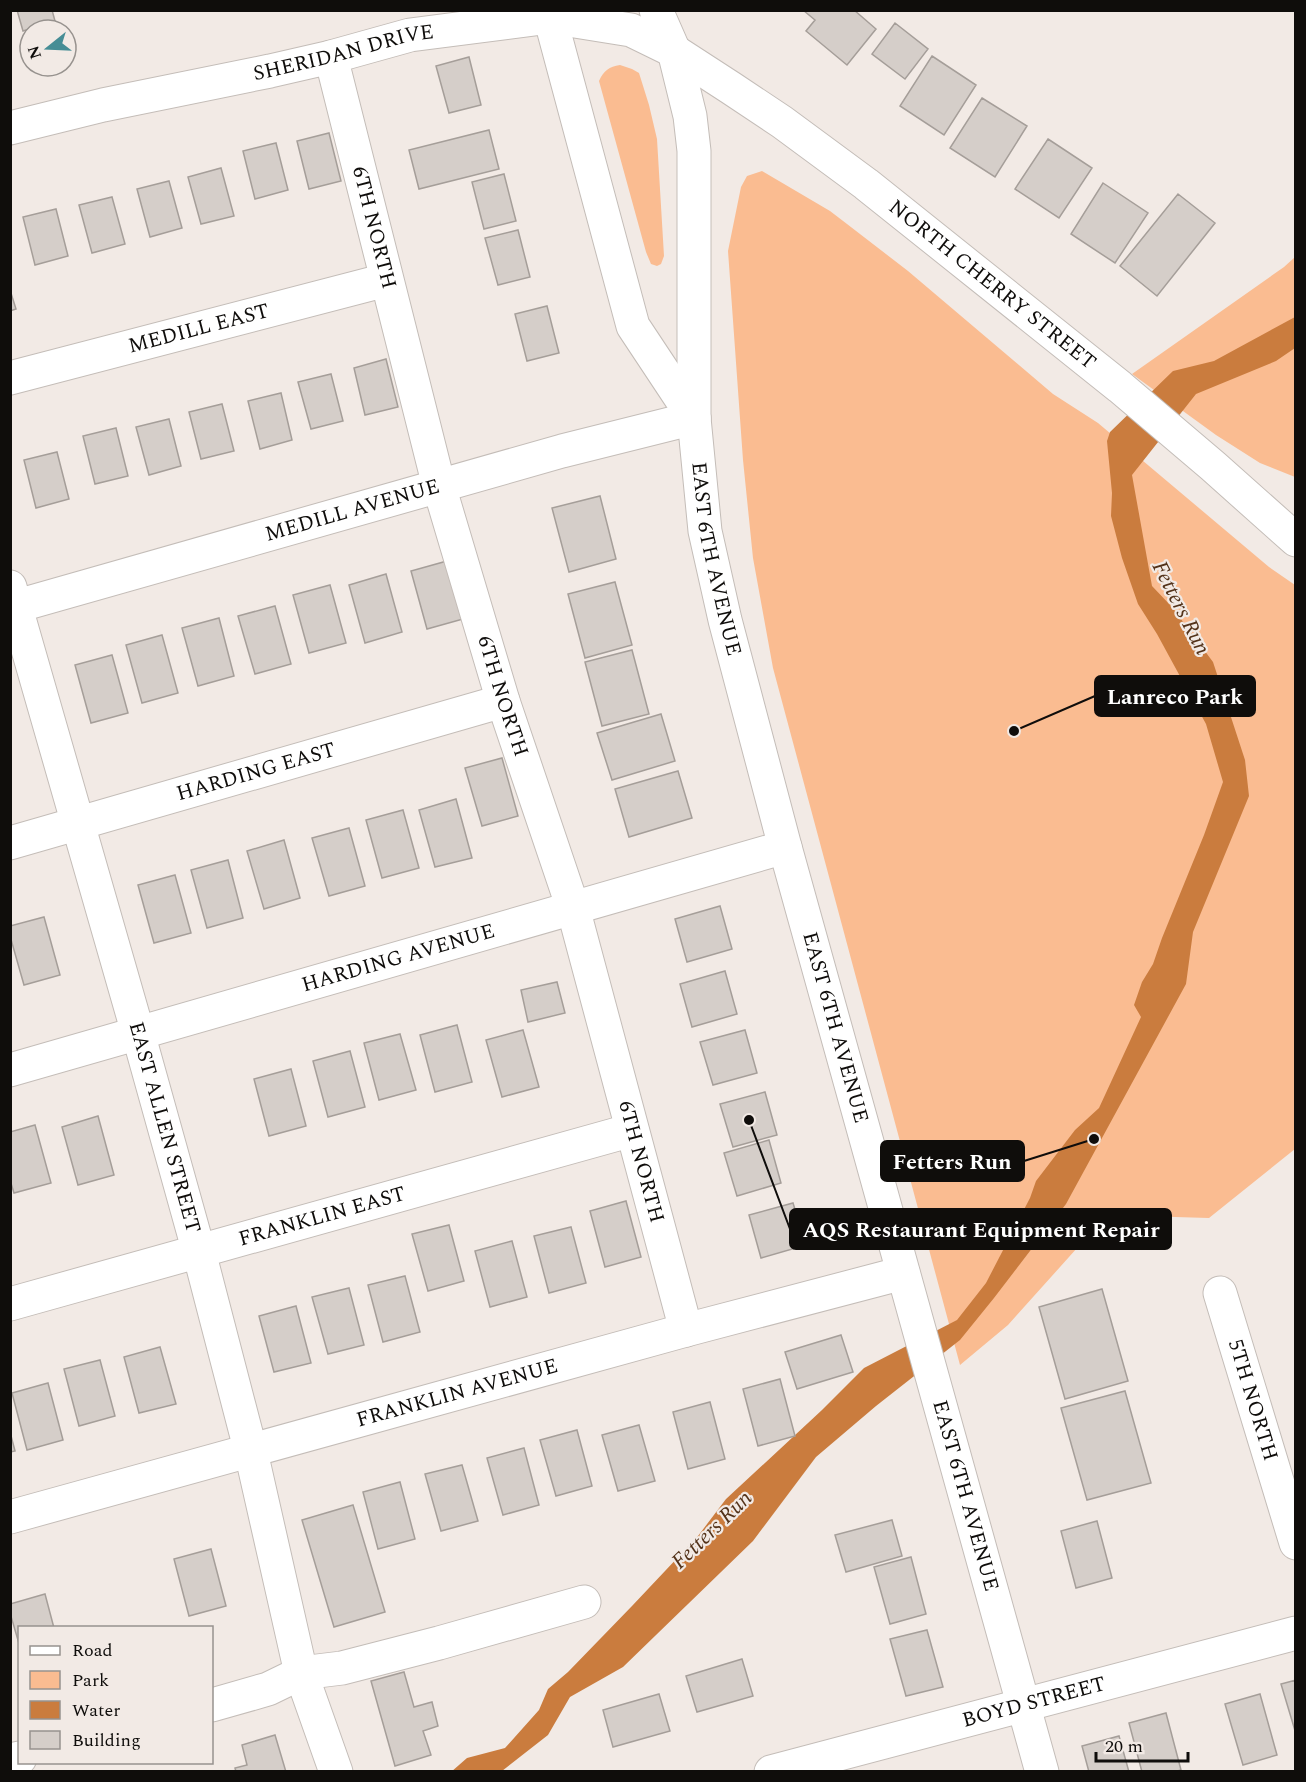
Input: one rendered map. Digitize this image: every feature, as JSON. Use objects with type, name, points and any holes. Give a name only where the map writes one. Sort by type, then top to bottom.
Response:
[{"type":"street","name":"EAST 6TH AVENUE","points":[[656,10],[674,51],[690,116],[694,151],[694,418],[705,531],[724,620],[1042,1772]]},
{"type":"street","name":"EAST 6TH AVENUE","points":[[546,14],[633,326],[694,418]]},
{"type":"street","name":"SHERIDAN DRIVE","points":[[10,128],[103,105],[331,57],[410,35],[546,14],[631,30],[674,51]]},
{"type":"street","name":"NORTH CHERRY STREET","points":[[674,51],[782,122],[867,184],[1120,387],[1296,540]]},
{"type":"street","name":"6TH NORTH","points":[[331,57],[439,486],[503,701],[573,908],[686,1330]]},
{"type":"street","name":"MEDILL EAST","points":[[10,378],[386,280]]},
{"type":"street","name":"MEDILL AVENUE","points":[[12,601],[562,451],[694,418]]},
{"type":"street","name":"EAST ALLEN STREET","points":[[12,601],[138,1033],[199,1252],[251,1452],[301,1674],[336,1772]]},
{"type":"street","name":"HARDING EAST","points":[[10,843],[503,701]]},
{"type":"street","name":"HARDING AVENUE","points":[[10,1070],[785,847]]},
{"type":"street","name":"FRANKLIN EAST","points":[[10,1304],[632,1130]]},
{"type":"street","name":"FRANKLIN AVENUE","points":[[10,1516],[251,1452],[686,1330],[903,1273]]},
{"type":"street","name":"5TH NORTH","points":[[1220,1293],[1296,1543]]},
{"type":"street","points":[[213,1705],[268,1689],[301,1674],[342,1668],[584,1602]]},
{"type":"street","name":"BOYD STREET","points":[[771,1772],[1296,1633]]},
{"type":"green space","points":[[620,65],[639,73],[657,139],[664,256],[661,264],[657,266],[651,264],[646,252],[599,81],[607,70]]},
{"type":"green space","points":[[762,171],[830,211],[908,271],[1053,394],[1098,423],[1269,567],[1295,585],[1295,1149],[1209,1218],[1141,1216],[1095,1228],[1008,1325],[960,1365],[773,668],[753,558],[743,460],[728,251],[741,187],[747,176]]},
{"type":"green space","points":[[1295,257],[1295,477],[1260,463],[1216,435],[1132,374]]},
{"type":"water","points":[[1295,317],[1295,348],[1276,361],[1196,394],[1132,475],[1152,586],[1172,607],[1213,662],[1245,760],[1249,796],[1193,932],[1186,984],[1066,1204],[960,1340],[816,1457],[753,1541],[623,1667],[570,1697],[548,1735],[502,1771],[451,1772],[467,1758],[505,1748],[539,1710],[548,1689],[568,1672],[698,1536],[726,1499],[864,1368],[957,1320],[986,1283],[1030,1198],[1036,1181],[1075,1130],[1099,1108],[1141,1017],[1134,1005],[1142,982],[1153,964],[1223,782],[1206,724],[1138,604],[1122,558],[1111,516],[1112,493],[1107,441],[1110,432],[1173,371],[1214,361]]},
{"type":"building","points":[[17,10],[52,10],[54,18],[19,18]]},
{"type":"building","points":[[803,10],[854,10],[876,29],[847,65],[806,31],[815,20]]},
{"type":"building","points":[[895,23],[928,49],[905,79],[872,54]]},
{"type":"building","points":[[932,56],[976,85],[944,135],[900,106]]},
{"type":"building","points":[[469,57],[481,105],[449,113],[436,66]]},
{"type":"building","points":[[982,98],[1027,126],[995,177],[950,148]]},
{"type":"building","points":[[489,130],[499,169],[419,189],[409,150]]},
{"type":"building","points":[[329,133],[341,181],[309,189],[297,141]]},
{"type":"building","points":[[1048,139],[1092,168],[1059,218],[1015,189]]},
{"type":"building","points":[[276,143],[288,190],[255,199],[243,151]]},
{"type":"building","points":[[221,168],[234,216],[201,224],[188,177]]},
{"type":"building","points":[[504,174],[516,221],[484,229],[472,182]]},
{"type":"building","points":[[169,181],[182,228],[150,237],[137,189]]},
{"type":"building","points":[[1103,183],[1148,213],[1115,263],[1071,234]]},
{"type":"building","points":[[1178,194],[1215,223],[1157,296],[1120,266]]},
{"type":"building","points":[[112,197],[125,244],[92,253],[79,205]]},
{"type":"building","points":[[56,209],[68,256],[35,265],[23,217]]},
{"type":"building","points":[[518,230],[530,277],[498,285],[485,238]]},
{"type":"building","points":[[10,290],[16,309],[10,311]]},
{"type":"building","points":[[547,306],[559,353],[527,361],[515,314]]},
{"type":"building","points":[[386,359],[398,407],[365,415],[354,368]]},
{"type":"building","points":[[331,374],[343,421],[311,429],[298,382]]},
{"type":"building","points":[[281,393],[292,440],[260,449],[248,401]]},
{"type":"building","points":[[222,404],[234,451],[201,459],[189,412]]},
{"type":"building","points":[[169,419],[181,466],[149,475],[136,427]]},
{"type":"building","points":[[116,428],[128,476],[95,484],[83,436]]},
{"type":"building","points":[[57,452],[69,499],[36,508],[24,460]]},
{"type":"building","points":[[600,496],[616,559],[569,572],[552,508]]},
{"type":"building","points":[[447,561],[463,619],[427,629],[411,571]]},
{"type":"building","points":[[386,574],[402,632],[365,643],[349,585]]},
{"type":"building","points":[[615,582],[632,645],[585,658],[568,594]]},
{"type":"building","points":[[330,585],[346,643],[309,653],[293,595]]},
{"type":"building","points":[[275,606],[291,664],[255,674],[238,616]]},
{"type":"building","points":[[219,618],[234,676],[198,686],[182,628]]},
{"type":"building","points":[[162,635],[178,693],[142,703],[126,645]]},
{"type":"building","points":[[632,650],[649,714],[602,726],[585,662]]},
{"type":"building","points":[[112,655],[128,713],[91,723],[75,665]]},
{"type":"building","points":[[661,714],[675,761],[612,780],[597,733]]},
{"type":"building","points":[[502,758],[518,816],[482,826],[465,768]]},
{"type":"building","points":[[678,771],[692,818],[629,837],[615,789]]},
{"type":"building","points":[[456,799],[472,858],[435,867],[419,810]]},
{"type":"building","points":[[403,810],[419,868],[382,878],[366,820]]},
{"type":"building","points":[[349,828],[365,886],[329,896],[312,838]]},
{"type":"building","points":[[284,840],[300,898],[264,909],[247,851]]},
{"type":"building","points":[[228,860],[243,918],[207,928],[191,870]]},
{"type":"building","points":[[175,875],[191,933],[154,943],[138,885]]},
{"type":"building","points":[[720,906],[732,949],[687,962],[675,919]]},
{"type":"building","points":[[44,917],[60,975],[24,985],[10,936],[10,926]]},
{"type":"building","points":[[725,971],[737,1014],[692,1027],[680,984]]},
{"type":"building","points":[[557,982],[565,1013],[528,1022],[521,990]]},
{"type":"building","points":[[457,1025],[472,1082],[435,1092],[420,1035]]},
{"type":"building","points":[[523,1030],[539,1087],[502,1097],[486,1040]]},
{"type":"building","points":[[745,1030],[757,1073],[713,1085],[700,1042]]},
{"type":"building","points":[[400,1034],[416,1090],[379,1100],[364,1043]]},
{"type":"building","points":[[350,1051],[365,1107],[328,1117],[313,1061]]},
{"type":"building","points":[[291,1069],[306,1126],[269,1136],[254,1079]]},
{"type":"building","points":[[765,1092],[777,1135],[733,1147],[720,1104]]},
{"type":"building","points":[[98,1116],[114,1175],[78,1185],[62,1127]]},
{"type":"building","points":[[35,1125],[51,1183],[14,1193],[10,1180],[10,1132]]},
{"type":"building","points":[[769,1140],[781,1183],[737,1196],[724,1153]]},
{"type":"building","points":[[626,1201],[641,1257],[605,1267],[590,1211]]},
{"type":"building","points":[[793,1203],[806,1245],[761,1258],[749,1215]]},
{"type":"building","points":[[449,1225],[464,1281],[428,1291],[412,1234]]},
{"type":"building","points":[[571,1227],[586,1283],[549,1293],[534,1236]]},
{"type":"building","points":[[512,1241],[527,1297],[490,1307],[475,1251]]},
{"type":"building","points":[[405,1276],[420,1332],[383,1342],[368,1285]]},
{"type":"building","points":[[349,1288],[364,1345],[328,1354],[312,1297]]},
{"type":"building","points":[[1102,1289],[1128,1381],[1065,1399],[1039,1307]]},
{"type":"building","points":[[296,1306],[311,1363],[274,1372],[259,1316]]},
{"type":"building","points":[[841,1335],[853,1372],[797,1389],[785,1352]]},
{"type":"building","points":[[160,1347],[176,1404],[139,1413],[124,1357]]},
{"type":"building","points":[[100,1360],[115,1416],[79,1426],[64,1369]]},
{"type":"building","points":[[780,1379],[795,1436],[758,1446],[743,1389]]},
{"type":"building","points":[[48,1383],[63,1440],[27,1450],[12,1393]]},
{"type":"building","points":[[1125,1391],[1151,1483],[1087,1500],[1061,1408]]},
{"type":"building","points":[[710,1402],[725,1459],[688,1469],[673,1412]]},
{"type":"building","points":[[639,1425],[655,1481],[618,1491],[602,1435]]},
{"type":"building","points":[[577,1430],[592,1486],[556,1496],[540,1440]]},
{"type":"building","points":[[10,1432],[15,1451],[10,1452]]},
{"type":"building","points":[[524,1448],[539,1505],[503,1515],[487,1458]]},
{"type":"building","points":[[462,1465],[478,1521],[441,1531],[425,1474]]},
{"type":"building","points":[[400,1482],[415,1539],[378,1549],[363,1492]]},
{"type":"building","points":[[353,1505],[385,1612],[334,1627],[302,1520]]},
{"type":"building","points":[[892,1520],[902,1556],[846,1572],[835,1535]]},
{"type":"building","points":[[1097,1521],[1112,1578],[1076,1588],[1061,1531]]},
{"type":"building","points":[[211,1549],[226,1606],[189,1616],[174,1559]]},
{"type":"building","points":[[911,1557],[926,1614],[890,1624],[874,1567]]},
{"type":"building","points":[[45,1594],[53,1626],[18,1626],[18,1640],[10,1613],[10,1604]]},
{"type":"building","points":[[927,1630],[943,1687],[906,1696],[890,1639]]},
{"type":"building","points":[[742,1659],[753,1696],[697,1712],[686,1676]]},
{"type":"building","points":[[404,1672],[414,1707],[432,1702],[438,1726],[423,1731],[431,1755],[395,1766],[371,1681]]},
{"type":"building","points":[[1296,1680],[1296,1734],[1281,1684]]},
{"type":"building","points":[[659,1694],[670,1731],[613,1747],[603,1710]]},
{"type":"building","points":[[1260,1694],[1277,1755],[1243,1765],[1225,1704]]},
{"type":"building","points":[[1166,1713],[1181,1770],[1142,1772],[1129,1723]]},
{"type":"building","points":[[275,1735],[286,1772],[236,1772],[235,1768],[247,1765],[242,1745]]},
{"type":"building","points":[[1119,1736],[1129,1772],[1089,1772],[1082,1746]]},
{"type":"place","name":"Lanreco Park","points":[[1014,731]]},
{"type":"place","name":"AQS Restaurant Equipment Repair","points":[[749,1120]]},
{"type":"place","name":"Fetters Run","points":[[1094,1139]]}]
